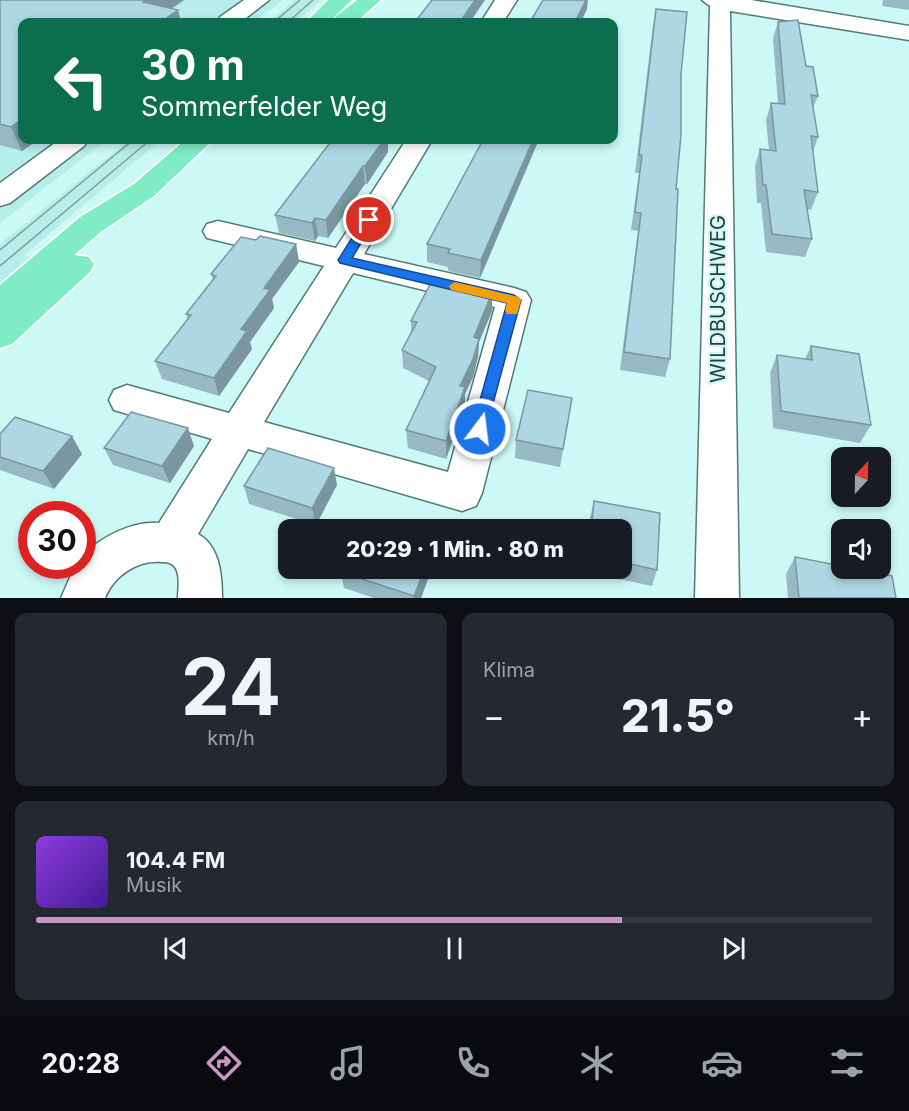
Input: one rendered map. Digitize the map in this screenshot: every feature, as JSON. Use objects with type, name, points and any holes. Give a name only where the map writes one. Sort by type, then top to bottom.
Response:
[{"type":"main road","points":[[322,18],[341,0]]},
{"type":"main road","points":[[348,18],[370,0]]},
{"type":"main road","points":[[0,303],[91,224],[144,190],[196,144]]},
{"type":"main road","points":[[0,335],[122,226],[144,190]]},
{"type":"street","points":[[240,18],[258,0]]},
{"type":"street","points":[[495,18],[506,0]]},
{"type":"street","points":[[717,1],[909,33]]},
{"type":"street","name":"WILDBUSCHWEG","points":[[717,1],[719,23],[717,598]]},
{"type":"street","points":[[0,197],[70,144]]},
{"type":"street","points":[[170,542],[416,144]]},
{"type":"street","points":[[127,400],[462,493],[514,300],[218,231]]},
{"type":"street","points":[[83,598],[93,575],[110,558],[129,547],[150,541],[170,542],[189,551],[199,564],[202,584],[200,598]]},
{"type":"shaded area","points":[[0,0],[283,0],[259,18],[18,18],[18,144],[101,144],[0,223]]},
{"type":"shaded area","points":[[295,0],[321,0],[301,18],[274,18]]},
{"type":"shaded area","points":[[124,144],[156,144],[24,255],[41,262],[0,297],[0,244]]},
{"type":"building","points":[[0,0],[146,0],[143,2],[178,10],[167,18],[18,18],[18,122],[11,127],[0,124]]},
{"type":"building","points":[[432,0],[475,0],[463,18],[418,18]]},
{"type":"building","points":[[543,0],[586,0],[577,18],[532,18]]},
{"type":"building","points":[[656,9],[687,12],[681,74],[681,135],[676,189],[678,189],[670,359],[624,352],[641,213],[635,212],[642,155],[639,155]]},
{"type":"building","points":[[798,20],[806,66],[813,67],[818,96],[811,95],[818,137],[811,136],[818,192],[804,190],[812,239],[772,234],[766,185],[763,185],[760,149],[776,151],[771,103],[785,104],[778,22]]},
{"type":"building","points":[[329,144],[381,144],[326,220],[315,218],[312,223],[275,215]]},
{"type":"building","points":[[481,144],[531,144],[481,260],[448,253],[450,249],[427,244]]},
{"type":"building","points":[[260,236],[296,244],[264,288],[270,290],[241,329],[247,331],[214,378],[155,361],[191,315],[186,314],[216,276],[211,274],[241,237],[256,240]]},
{"type":"building","points":[[434,277],[492,293],[474,337],[479,339],[473,359],[460,386],[465,387],[446,441],[406,430],[436,367],[402,350],[417,322],[411,321]]},
{"type":"building","points":[[811,346],[859,354],[871,425],[781,411],[777,355],[812,360]]},
{"type":"building","points":[[528,390],[572,398],[563,449],[516,440]]},
{"type":"building","points":[[131,412],[188,428],[162,466],[104,448]]},
{"type":"building","points":[[15,417],[72,436],[43,471],[0,457],[0,434]]},
{"type":"building","points":[[268,448],[334,468],[312,508],[244,486]]},
{"type":"building","points":[[594,501],[660,513],[657,570],[632,564],[632,519],[592,519]]},
{"type":"building","points":[[795,557],[831,564],[831,579],[891,579],[892,576],[896,598],[799,598]]},
{"type":"building","points":[[362,579],[421,579],[414,596]]},
{"type":"tram line","points":[[279,18],[300,0]]},
{"type":"tram line","points":[[293,18],[313,0]]},
{"type":"tram line","points":[[0,250],[128,144]]},
{"type":"tram line","points":[[0,266],[145,144]]},
{"type":"slow traffic","points":[[455,286],[514,300],[512,310]]},
{"type":"route","points":[[369,220],[344,260],[514,300],[480,429]]}]
